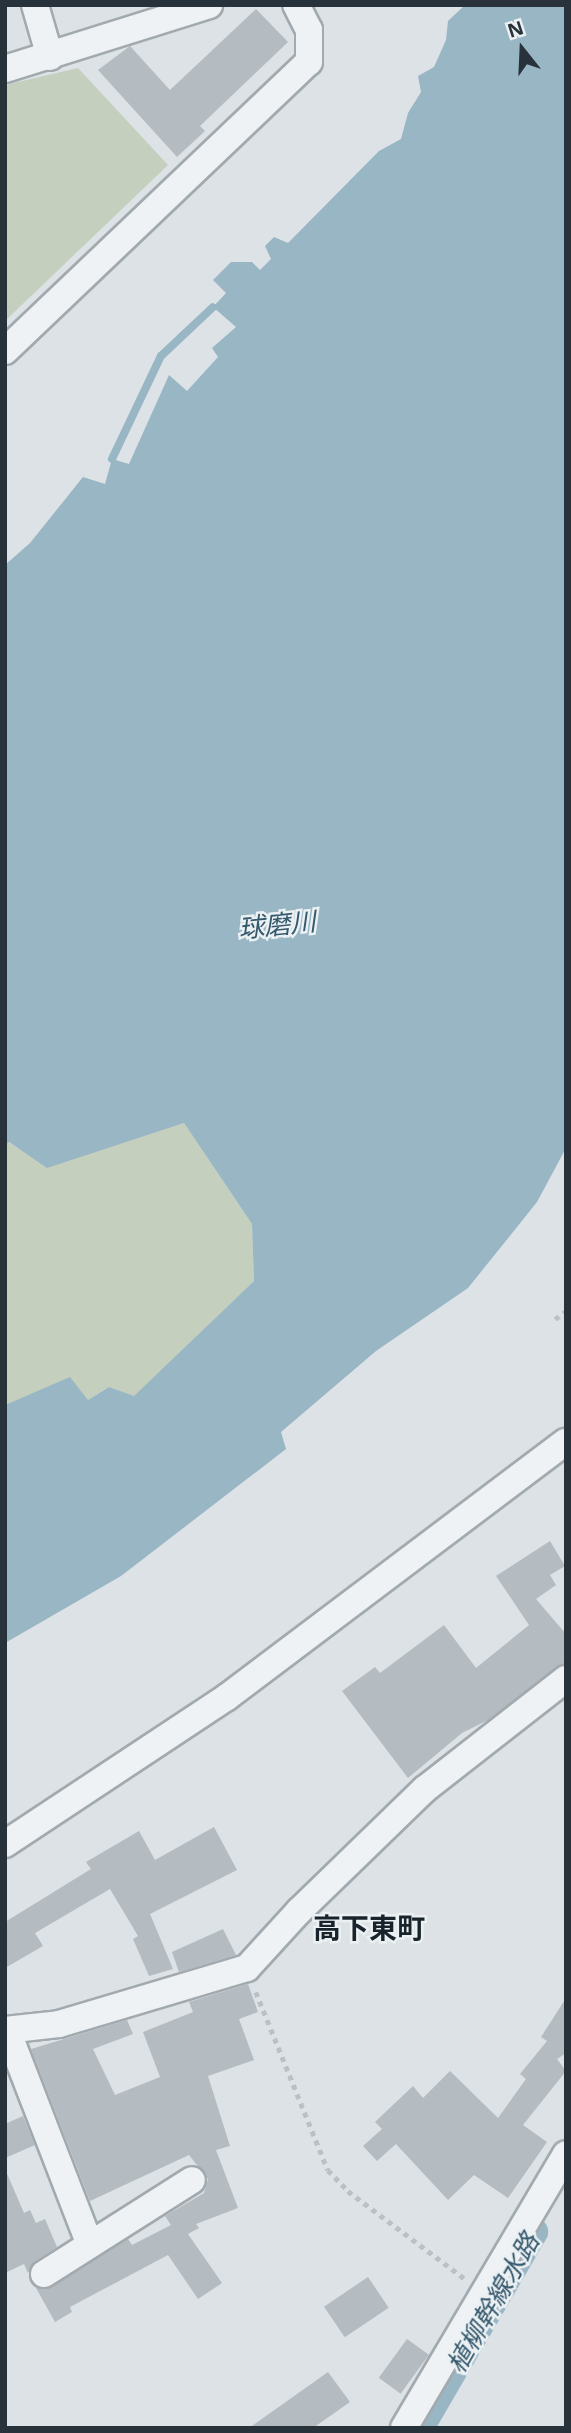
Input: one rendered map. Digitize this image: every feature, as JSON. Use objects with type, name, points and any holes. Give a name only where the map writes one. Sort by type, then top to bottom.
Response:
[{"type":"street","points":[[35,5],[50,57]]},
{"type":"street","points":[[5,69],[209,5]]},
{"type":"street","points":[[5,351],[309,62],[309,30],[296,5]]},
{"type":"street","points":[[5,1844],[238,1689],[566,1442]]},
{"type":"street","points":[[89,2245],[6,2030],[59,2024],[247,1968],[299,1911],[425,1789],[566,1679]]},
{"type":"street","points":[[404,2428],[566,2154]]},
{"type":"street","points":[[44,2274],[192,2180]]},
{"type":"path","points":[[555,1319],[566,1311]]},
{"type":"path","points":[[247,1968],[328,2170],[348,2191],[485,2294]]},
{"type":"green space","points":[[78,68],[168,165],[5,321],[5,85]]},
{"type":"green space","points":[[184,1123],[252,1224],[254,1281],[134,1397],[109,1387],[88,1400],[70,1378],[5,1405],[5,1145],[8,1142],[47,1167]]},
{"type":"water","name":"球磨川","points":[[465,5],[566,5],[566,1148],[537,1202],[468,1288],[376,1351],[281,1432],[286,1449],[121,1576],[5,1643],[5,1405],[70,1377],[88,1400],[109,1387],[134,1396],[254,1281],[252,1224],[184,1123],[47,1168],[9,1142],[5,1145],[5,565],[30,543],[83,477],[105,484],[112,459],[129,464],[169,375],[187,391],[218,357],[212,348],[236,327],[213,307],[226,293],[213,280],[231,262],[252,262],[260,270],[271,259],[265,246],[274,237],[288,243],[379,151],[401,139],[408,113],[421,92],[418,76],[434,67],[446,40],[448,21]]},
{"type":"building","points":[[256,9],[288,42],[200,126],[205,131],[177,157],[98,70],[130,46],[170,90]]},
{"type":"building","points":[[550,1541],[565,1566],[550,1575],[556,1585],[536,1599],[566,1634],[566,1664],[488,1720],[462,1733],[408,1778],[342,1691],[375,1667],[380,1673],[444,1625],[476,1668],[529,1625],[496,1576]]},
{"type":"building","points":[[214,1827],[237,1870],[150,1914],[173,1969],[149,1976],[133,1939],[138,1936],[110,1889],[35,1933],[43,1946],[5,1968],[5,1922],[91,1869],[86,1862],[139,1831],[155,1860]]},
{"type":"building","points":[[223,1929],[236,1955],[179,1972],[172,1952]]},
{"type":"building","points":[[248,1984],[258,2012],[239,2019],[254,2060],[208,2076],[230,2146],[216,2150],[238,2208],[196,2224],[199,2228],[188,2234],[222,2283],[198,2299],[168,2255],[70,2307],[72,2312],[55,2322],[36,2288],[52,2287],[128,2239],[132,2245],[171,2225],[165,2216],[204,2193],[208,2179],[189,2155],[90,2201],[31,2049],[127,2020],[133,2034],[93,2049],[115,2095],[160,2077],[143,2032],[193,2012],[189,2002]]},
{"type":"building","points":[[566,1998],[566,2053],[557,2059],[566,2071],[523,2125],[547,2142],[508,2198],[474,2175],[448,2200],[396,2144],[377,2161],[363,2146],[382,2129],[375,2122],[413,2086],[423,2098],[450,2071],[498,2118],[526,2079],[520,2074],[547,2041],[541,2037]]},
{"type":"building","points":[[23,2116],[35,2145],[5,2158],[5,2124]]},
{"type":"building","points":[[5,2169],[24,2213],[30,2210],[36,2223],[45,2219],[57,2247],[35,2261],[28,2273],[24,2264],[5,2273]]},
{"type":"building","points":[[368,2277],[389,2308],[345,2337],[324,2307]]},
{"type":"building","points":[[407,2339],[429,2355],[401,2394],[379,2378]]},
{"type":"building","points":[[328,2372],[350,2402],[313,2428],[249,2428]]},
{"type":"waterway","points":[[112,459],[161,356],[213,307]]},
{"type":"waterway","name":"植柳幹線水路","points":[[420,2428],[534,2232]]},
{"type":"district","name":"高下東町","points":[[369,1927]]}]
